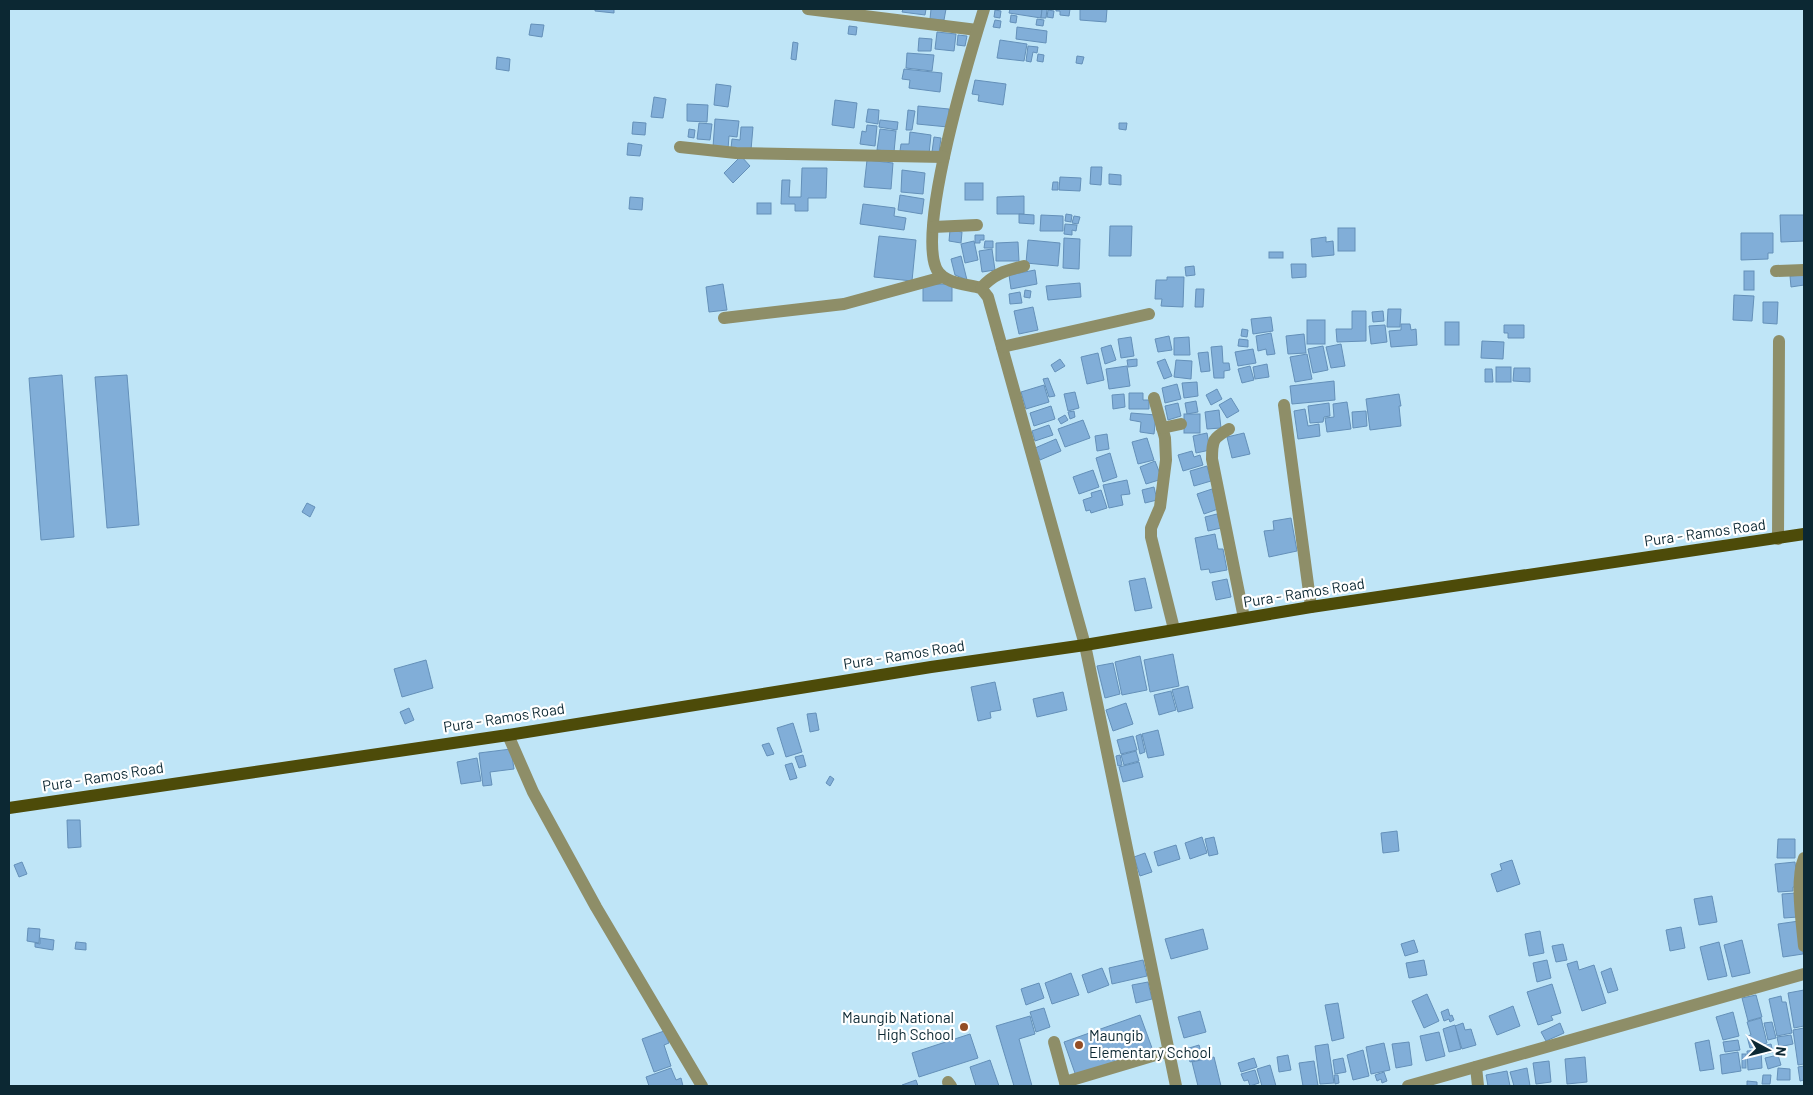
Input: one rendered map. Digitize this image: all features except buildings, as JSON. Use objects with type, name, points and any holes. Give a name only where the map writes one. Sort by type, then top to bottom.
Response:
[{"type":"main road","name":"Pura - Ramos Road","points":[[9,808],[508,735],[930,667],[1085,645],[1311,607],[1804,534]]},
{"type":"street","points":[[808,9],[977,30]]},
{"type":"street","points":[[984,9],[963,77],[944,157],[933,226],[933,256],[936,269],[943,277],[960,284],[981,288],[988,298],[1085,645],[1176,1086]]},
{"type":"street","points":[[680,147],[736,153],[944,157]]},
{"type":"street","points":[[933,226],[977,225]]},
{"type":"street","points":[[981,288],[998,273],[1024,266]]},
{"type":"street","points":[[1776,271],[1804,270]]},
{"type":"street","points":[[724,318],[844,304],[943,277]]},
{"type":"street","points":[[1002,347],[1149,314]]},
{"type":"street","points":[[1778,538],[1779,341]]},
{"type":"street","points":[[1154,398],[1165,438],[1166,460],[1160,506],[1151,536],[1174,629]]},
{"type":"street","points":[[1284,406],[1311,607]]},
{"type":"street","points":[[1162,428],[1181,424]]},
{"type":"street","points":[[1229,429],[1217,436],[1213,441],[1212,459],[1244,618]]},
{"type":"street","points":[[508,735],[533,792],[601,915],[702,1086]]},
{"type":"street","points":[[1804,858],[1800,873],[1800,890],[1804,946]]},
{"type":"street","points":[[1408,1086],[1804,974]]},
{"type":"street","points":[[1054,1042],[1065,1084],[1168,1051]]},
{"type":"street","points":[[1476,1066],[1478,1086]]},
{"type":"place","name":"Maungib National High School","points":[[964,1027]]},
{"type":"place","name":"Maungib Elementary School","points":[[1079,1045]]}]
